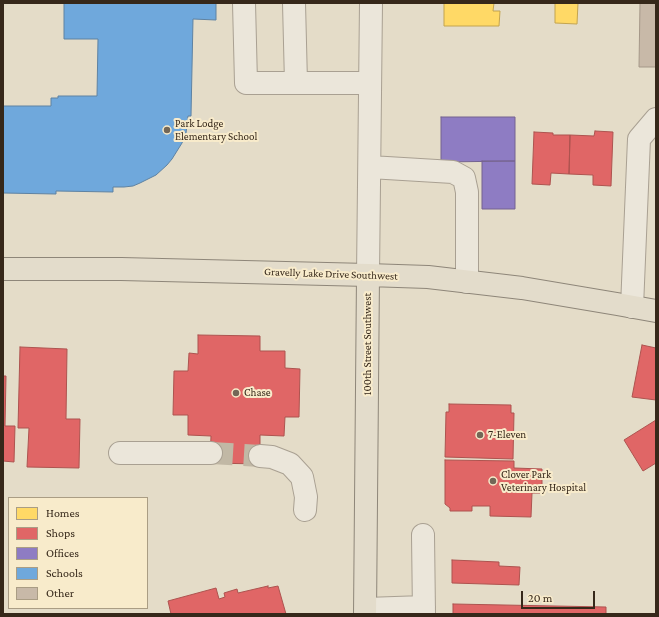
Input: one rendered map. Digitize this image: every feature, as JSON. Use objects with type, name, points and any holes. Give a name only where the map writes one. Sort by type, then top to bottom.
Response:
[{"type":"main road","name":"Gravelly Lake Drive Southwest","points":[[3,270],[121,269],[368,274],[428,277],[534,290],[656,311]]},
{"type":"main road","name":"100th Street Southwest","points":[[366,611],[368,274]]},
{"type":"street","points":[[244,3],[246,83],[370,83]]},
{"type":"street","points":[[294,3],[296,83]]},
{"type":"street","name":"100th Street Southwest","points":[[368,274],[371,3]]},
{"type":"street","points":[[632,307],[639,139],[656,119]]},
{"type":"street","points":[[370,167],[453,172],[464,178],[467,192],[467,282]]},
{"type":"street","points":[[120,453],[211,453]]},
{"type":"street","points":[[260,456],[272,457],[290,464],[302,477],[306,497],[305,510]]},
{"type":"street","points":[[366,611],[424,611],[423,535]]},
{"type":"building: Homes","points":[[444,3],[494,3],[493,11],[500,11],[499,26],[444,26]]},
{"type":"building: Homes","points":[[555,3],[578,3],[577,24],[555,23]]},
{"type":"building: Shops","points":[[595,131],[613,132],[611,186],[593,185],[593,175],[569,174],[570,135],[594,136]]},
{"type":"building: Shops","points":[[534,132],[553,133],[553,135],[570,135],[569,174],[551,173],[550,185],[532,184]]},
{"type":"building: Shops","name":"Chase","points":[[198,335],[260,336],[260,351],[285,351],[285,368],[300,369],[299,417],[285,417],[284,436],[260,435],[260,464],[210,463],[211,436],[188,435],[188,415],[173,415],[174,371],[188,371],[189,353],[198,354]]},
{"type":"building: Shops","points":[[642,345],[656,348],[656,400],[632,397]]},
{"type":"building: Shops","points":[[20,347],[67,349],[66,419],[80,419],[79,468],[27,467],[29,428],[18,428]]},
{"type":"building: Shops","points":[[3,376],[6,376],[5,426],[15,426],[14,462],[3,461]]},
{"type":"building: Shops","name":"7-Eleven","points":[[449,404],[511,405],[511,413],[514,413],[513,459],[445,457],[446,412],[449,412]]},
{"type":"building: Shops","points":[[656,420],[656,463],[643,471],[624,440]]},
{"type":"building: Shops","name":"Clover Park Veterinary Hospital","points":[[445,460],[514,461],[514,468],[542,469],[542,493],[532,493],[531,517],[490,516],[490,506],[472,506],[472,511],[450,511],[450,508],[445,504]]},
{"type":"building: Shops","points":[[452,560],[499,562],[499,566],[520,567],[519,585],[452,583]]},
{"type":"building: Shops","points":[[268,586],[268,588],[278,586],[286,614],[171,614],[168,601],[216,588],[219,599],[225,597],[224,593],[237,589],[238,593]]},
{"type":"building: Shops","points":[[453,604],[606,607],[606,614],[453,614]]},
{"type":"building: Offices","points":[[441,117],[515,117],[515,161],[441,162]]},
{"type":"building: Offices","points":[[482,161],[515,161],[515,209],[482,209]]},
{"type":"building: Schools","points":[[64,3],[216,3],[216,20],[193,19],[191,116],[188,116],[186,133],[182,143],[167,165],[156,175],[133,186],[113,187],[113,192],[56,191],[56,194],[3,193],[3,106],[51,106],[51,98],[58,98],[58,96],[97,96],[98,39],[64,39]]},
{"type":"building: Other","points":[[640,3],[656,3],[656,67],[639,67]]},
{"type":"tunnel","points":[[211,453],[260,456]]},
{"type":"place","name":"Park Lodge Elementary School","points":[[167,130]]},
{"type":"place","name":"Chase","points":[[236,393]]},
{"type":"place","name":"7-Eleven","points":[[480,435]]},
{"type":"place","name":"Clover Park Veterinary Hospital","points":[[493,481]]}]
